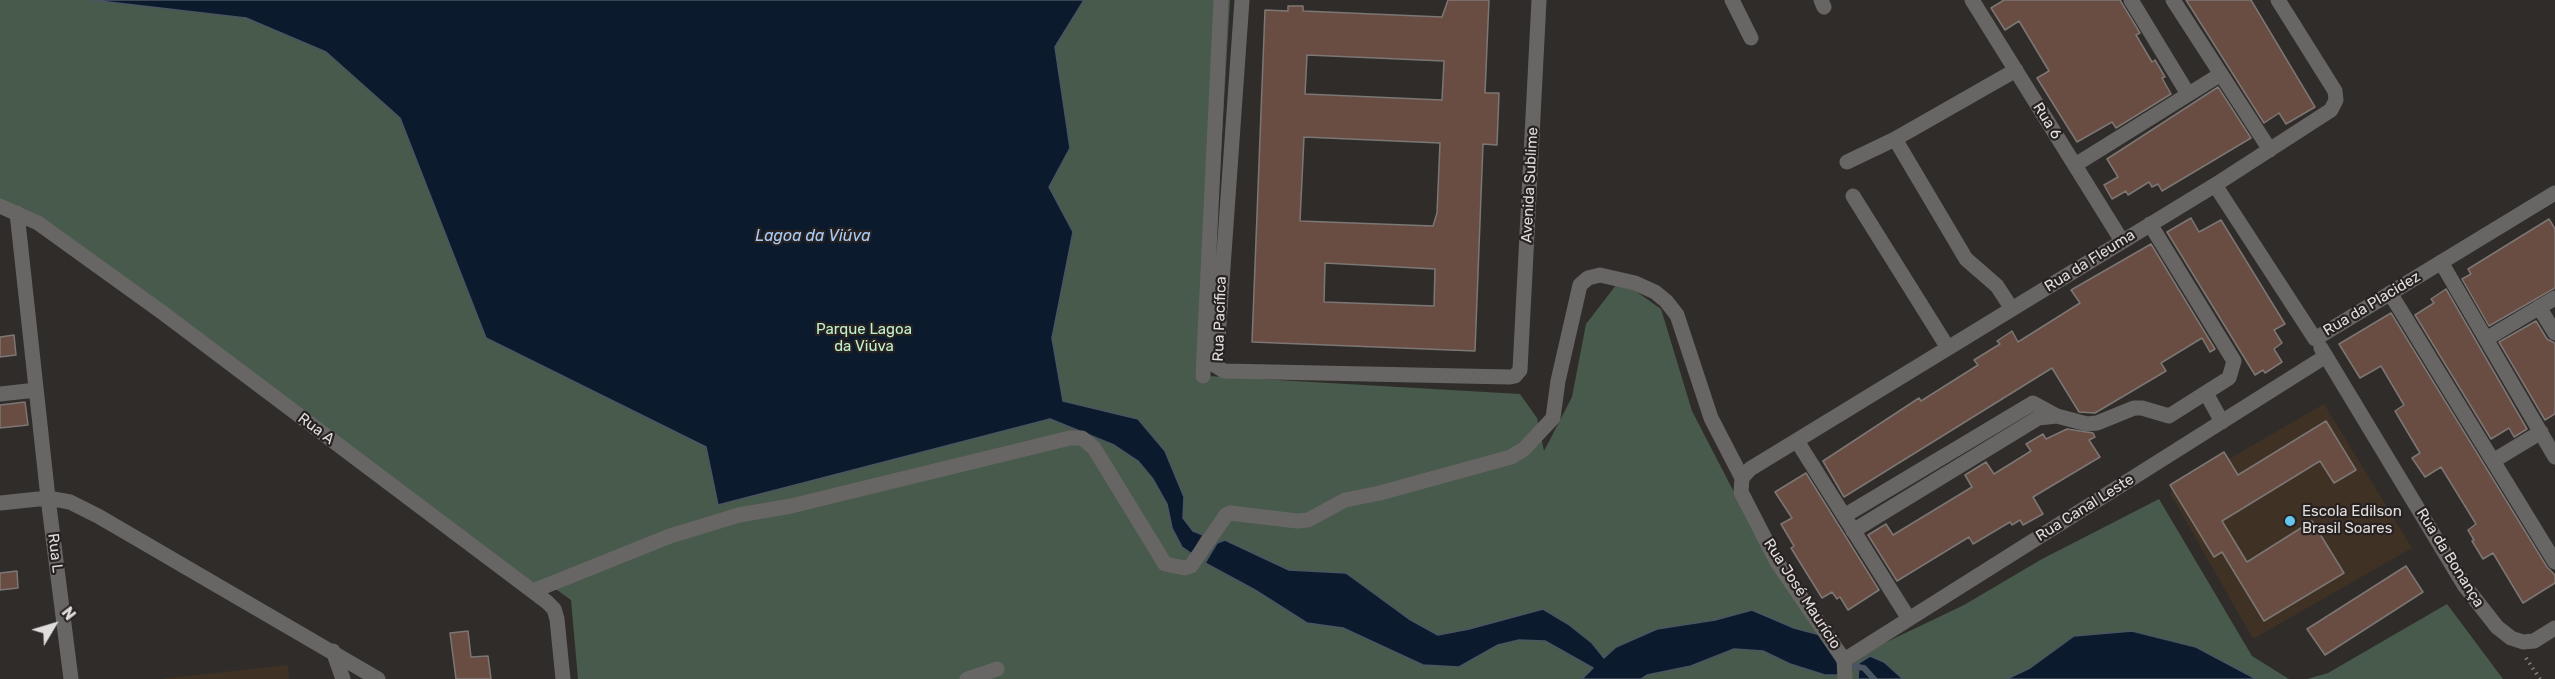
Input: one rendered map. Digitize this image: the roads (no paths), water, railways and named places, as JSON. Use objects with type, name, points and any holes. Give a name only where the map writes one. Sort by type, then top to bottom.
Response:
[{"type":"street","points":[[1203,376],[1221,0]]},
{"type":"street","name":"Rua Pacífica","points":[[1242,0],[1216,366],[1224,372],[1510,377],[1515,376],[1520,370]]},
{"type":"street","name":"Avenida Sublime","points":[[1520,370],[1539,0]]},
{"type":"street","points":[[1732,0],[1751,38]]},
{"type":"street","name":"Rua 6","points":[[1972,0],[2122,241]]},
{"type":"street","points":[[2131,0],[2188,94]]},
{"type":"street","points":[[2173,0],[2270,150]]},
{"type":"street","name":"Rua da Fleuma","points":[[1742,478],[1750,469],[2215,185],[2331,110],[2336,100],[2334,91],[2278,0]]},
{"type":"street","points":[[1847,162],[1895,139],[2016,70]]},
{"type":"street","points":[[2075,165],[2221,74]]},
{"type":"street","points":[[1895,139],[1966,259],[1997,286],[2012,309]]},
{"type":"street","name":"Rua da Placidez","points":[[2215,185],[2315,339],[2555,193]]},
{"type":"street","points":[[1853,196],[1948,348]]},
{"type":"street","name":"Rua A","points":[[0,206],[38,223],[164,313],[533,591],[554,609],[564,679]]},
{"type":"street","points":[[17,213],[48,498]]},
{"type":"street","points":[[1844,516],[2033,403],[2057,416],[2087,424],[2097,423],[2134,408],[2169,416],[2229,378],[2234,361],[2150,224]]},
{"type":"street","points":[[2440,262],[2555,457]]},
{"type":"street","name":"Rua José Maurício","points":[[533,591],[670,536],[739,515],[791,506],[1070,438],[1082,438],[1094,448],[1165,564],[1185,568],[1191,566],[1226,515],[1230,513],[1297,521],[1308,519],[1345,500],[1391,490],[1511,457],[1524,449],[1553,418],[1558,381],[1580,285],[1588,278],[1600,275],[1635,283],[1655,292],[1666,300],[1677,315],[1711,418],[1742,478],[1740,492],[1777,562],[1844,660],[1845,679]]},
{"type":"street","points":[[2390,293],[2555,562]]},
{"type":"street","points":[[2486,339],[2555,297]]},
{"type":"street","points":[[2540,307],[2555,333]]},
{"type":"street","name":"Rua da Bonança","points":[[2315,339],[2464,585],[2497,627],[2511,638],[2523,642],[2534,641],[2555,628]]},
{"type":"street","name":"Rua Canal Leste","points":[[1844,660],[2326,356]]},
{"type":"street","points":[[0,394],[36,390]]},
{"type":"street","points":[[2206,393],[2222,422]]},
{"type":"street","points":[[1853,531],[2038,418],[2057,416]]},
{"type":"street","points":[[2493,461],[2541,432]]},
{"type":"street","points":[[1797,441],[1909,619]]},
{"type":"street","points":[[0,503],[48,498],[69,502],[98,516],[378,679]]},
{"type":"street","name":"Rua L","points":[[48,498],[71,679]]},
{"type":"street","points":[[333,651],[343,679]]},
{"type":"street","points":[[967,679],[997,669]]},
{"type":"water","name":"Lagoa da Viúva","points":[[91,0],[1084,0],[1055,47],[1070,148],[1049,187],[1073,232],[1052,338],[1063,401],[1138,419],[1165,451],[1184,497],[1183,518],[1193,531],[1203,535],[1192,554],[1182,547],[1172,528],[1167,504],[1153,479],[1138,461],[1114,445],[1050,419],[718,505],[706,447],[486,338],[400,118],[326,52],[246,18]]},
{"type":"water","points":[[1225,540],[1289,570],[1346,573],[1409,619],[1438,635],[1543,609],[1568,624],[1592,643],[1604,658],[1616,647],[1657,629],[1715,620],[1752,610],[1794,628],[1828,637],[1842,675],[1825,675],[1790,664],[1763,651],[1734,649],[1691,666],[1647,675],[1641,679],[1582,679],[1593,668],[1545,641],[1519,640],[1498,645],[1459,667],[1423,665],[1343,628],[1307,623],[1255,590],[1205,563],[1217,543]]},
{"type":"water","points":[[2132,631],[2196,647],[2256,679],[2007,679],[2030,668],[2074,636]]},
{"type":"water","points":[[1870,656],[1884,662],[1903,679],[1858,679],[1859,663]]},
{"type":"waterway","points":[[1845,665],[1864,668],[1874,679]]},
{"type":"place","name":"Escola Edilson Brasil Soares","points":[[2290,521]]},
{"type":"park label","name":"Parque Lagoa da Viúva","points":[[864,338]]}]
